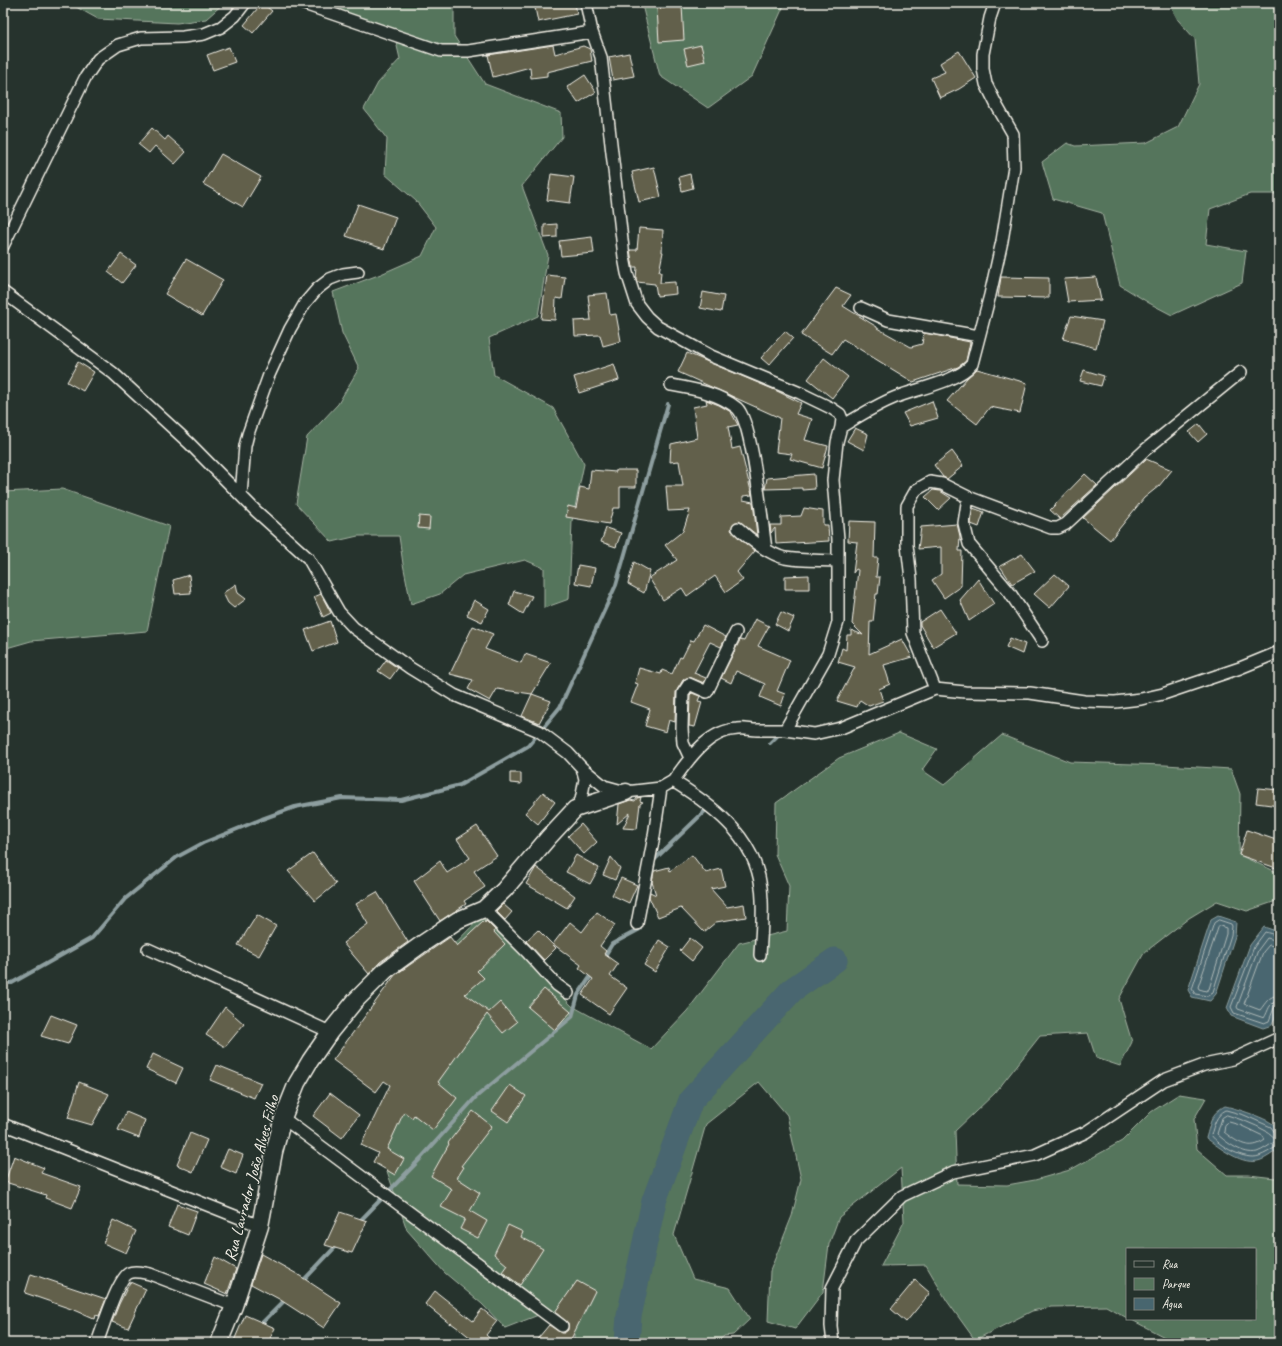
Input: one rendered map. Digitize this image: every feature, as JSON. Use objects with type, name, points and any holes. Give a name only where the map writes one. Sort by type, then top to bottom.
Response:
[{"type":"street","points":[[3,246],[85,78],[98,59],[118,45],[141,38],[183,37],[204,34],[221,27],[234,16],[245,3]]},
{"type":"street","points":[[301,3],[441,51],[468,51],[592,32]]},
{"type":"street","points":[[586,3],[592,32],[601,57],[624,257],[627,273],[638,304],[647,317],[658,327],[712,356],[800,393],[831,408],[840,414],[842,419],[837,442],[833,480],[838,539],[838,622],[834,639],[828,654],[785,730]]},
{"type":"street","points":[[841,427],[872,408],[895,397],[931,386],[967,371],[972,364],[1002,242],[1014,167],[1013,134],[986,84],[983,69],[982,54],[995,3]]},
{"type":"street","points":[[240,495],[244,446],[269,375],[290,329],[305,303],[317,289],[330,279],[343,274],[358,272]]},
{"type":"street","points":[[3,292],[112,373],[188,443],[240,495],[308,558],[339,612],[359,632],[410,668],[454,695],[540,731],[568,753],[582,768],[604,786],[626,792],[660,788],[674,781],[690,758],[707,740],[723,732],[737,729],[785,730],[814,734],[841,728],[861,721],[935,689],[965,692],[1030,693],[1084,701],[1115,702],[1141,699],[1163,694],[1240,668],[1279,652]]},
{"type":"street","points":[[860,308],[888,320],[979,336]]},
{"type":"street","points":[[935,689],[913,633],[911,579],[907,545],[907,506],[916,490],[930,482],[942,484],[968,497],[1050,528],[1058,528],[1066,524],[1145,450],[1241,372]]},
{"type":"street","points":[[671,385],[697,389],[724,400],[738,409],[745,422],[751,448],[766,549]]},
{"type":"street","points":[[968,497],[964,523],[969,544],[1010,593],[1042,641]]},
{"type":"street","points":[[738,528],[747,537],[766,549],[783,557],[801,560],[837,561]]},
{"type":"street","points":[[690,758],[683,743],[683,693],[689,684],[706,692],[736,632]]},
{"type":"street","points":[[575,809],[581,800],[584,789],[585,780],[582,768]]},
{"type":"street","points":[[674,781],[697,796],[727,821],[740,834],[755,862],[762,893],[760,955]]},
{"type":"street","points":[[637,924],[654,836],[660,788]]},
{"type":"street","name":"Rua Lavrador João Alves Filho","points":[[219,1343],[234,1306],[260,1226],[274,1152],[283,1118],[297,1083],[330,1032],[355,1001],[386,970],[452,924],[484,909],[504,890],[575,809],[626,792]]},
{"type":"street","points":[[484,909],[527,952],[557,985],[568,993]]},
{"type":"street","points":[[148,949],[330,1032]]},
{"type":"street","points":[[833,1343],[831,1326],[832,1288],[856,1241],[902,1196],[953,1172],[1035,1155],[1086,1132],[1164,1080],[1204,1065],[1233,1059],[1279,1038]]},
{"type":"street","points":[[283,1118],[562,1326]]},
{"type":"street","points":[[5,1125],[260,1226]]},
{"type":"street","points":[[97,1343],[121,1280],[129,1272],[150,1274],[234,1306]]},
{"type":"green space","points":[[69,3],[224,3],[206,19],[177,23],[98,19]]},
{"type":"green space","points":[[329,3],[454,3],[454,36],[485,84],[561,113],[562,137],[522,186],[548,255],[538,316],[489,338],[494,375],[553,408],[584,464],[572,521],[569,599],[544,608],[544,568],[525,560],[463,575],[440,594],[411,604],[399,536],[358,536],[332,542],[296,504],[307,437],[338,404],[359,368],[342,333],[333,292],[381,274],[422,256],[436,227],[416,201],[385,174],[387,139],[364,109],[378,83],[400,59],[394,33],[339,14]]},
{"type":"green space","points":[[641,3],[785,3],[752,76],[708,108],[660,76]]},
{"type":"green space","points":[[1169,3],[1279,3],[1279,194],[1250,194],[1210,209],[1206,244],[1246,251],[1242,283],[1172,315],[1120,285],[1102,213],[1053,199],[1042,162],[1067,143],[1075,146],[1146,143],[1178,127],[1199,84],[1195,39],[1178,20]]},
{"type":"green space","points":[[62,489],[169,526],[147,631],[31,641],[3,649],[3,492]]},
{"type":"green space","points":[[899,733],[937,749],[922,770],[944,785],[1002,735],[1070,762],[1231,769],[1240,794],[1239,855],[1279,873],[1279,900],[1247,911],[1217,901],[1189,918],[1144,953],[1119,999],[1132,1042],[1120,1066],[1096,1058],[1088,1033],[1040,1036],[995,1093],[955,1131],[957,1184],[1007,1185],[1035,1180],[1070,1170],[1122,1141],[1151,1112],[1179,1094],[1206,1098],[1194,1119],[1197,1149],[1227,1175],[1249,1175],[1275,1178],[1279,1174],[1279,1343],[1172,1343],[1170,1340],[1132,1320],[1256,1320],[1256,1248],[1126,1248],[1126,1317],[1106,1306],[1051,1307],[1032,1311],[975,1340],[947,1301],[926,1265],[881,1266],[904,1222],[901,1168],[839,1217],[829,1244],[823,1292],[795,1329],[768,1321],[770,1271],[792,1216],[801,1179],[787,1115],[759,1082],[706,1124],[674,1235],[693,1279],[730,1288],[750,1319],[733,1335],[724,1336],[716,1343],[574,1343],[574,1330],[541,1314],[505,1328],[482,1304],[445,1273],[407,1230],[387,1171],[379,1127],[428,971],[483,915],[572,1006],[651,1049],[687,1011],[739,943],[787,931],[789,886],[775,854],[776,803],[839,758]]},
{"type":"water","points":[[1218,916],[1236,922],[1235,936],[1216,994],[1210,1001],[1192,997],[1188,990],[1211,920]]},
{"type":"water","points":[[1264,927],[1279,932],[1279,1006],[1272,1025],[1263,1028],[1231,1016],[1227,1008],[1250,945]]},
{"type":"water","points":[[1225,1106],[1252,1114],[1272,1123],[1277,1129],[1279,1135],[1277,1150],[1261,1160],[1247,1161],[1224,1151],[1206,1138],[1214,1115]]},
{"type":"building","points":[[262,3],[272,11],[253,33],[244,25]]},
{"type":"building","points":[[534,3],[575,3],[577,14],[538,22]]},
{"type":"building","points":[[682,6],[684,40],[659,42],[657,8]]},
{"type":"building","points":[[553,45],[555,54],[583,46],[590,49],[592,61],[547,72],[547,76],[531,78],[530,67],[493,77],[488,55]]},
{"type":"building","points":[[701,45],[705,61],[688,65],[684,49]]},
{"type":"building","points":[[229,47],[235,62],[213,70],[207,55]]},
{"type":"building","points":[[959,51],[976,78],[959,89],[940,98],[931,78],[945,72],[940,63]]},
{"type":"building","points":[[629,53],[634,76],[613,80],[609,57]]},
{"type":"building","points":[[585,75],[596,92],[578,103],[567,87]]},
{"type":"building","points":[[152,128],[165,140],[168,136],[186,152],[175,164],[155,146],[149,153],[138,144]]},
{"type":"building","points":[[221,154],[261,177],[243,207],[203,184]]},
{"type":"building","points":[[654,167],[661,197],[639,202],[632,172]]},
{"type":"building","points":[[551,174],[574,177],[570,203],[547,200]]},
{"type":"building","points":[[690,174],[693,188],[682,191],[679,177]]},
{"type":"building","points":[[358,204],[396,217],[384,249],[346,236]]},
{"type":"building","points":[[557,224],[557,237],[544,238],[544,225]]},
{"type":"building","points":[[639,228],[663,230],[663,252],[659,272],[661,272],[660,283],[675,282],[676,294],[657,296],[655,284],[637,282],[637,267],[633,267],[630,250],[637,250]]},
{"type":"building","points":[[592,237],[594,253],[561,256],[559,241]]},
{"type":"building","points":[[121,254],[136,265],[122,283],[108,272]]},
{"type":"building","points":[[186,259],[223,280],[202,316],[165,294]]},
{"type":"building","points":[[547,275],[565,277],[562,299],[556,298],[555,320],[541,319]]},
{"type":"building","points":[[1001,277],[1049,278],[1049,298],[998,297]]},
{"type":"building","points":[[1096,277],[1101,300],[1068,302],[1064,279]]},
{"type":"building","points":[[836,288],[851,295],[843,306],[877,328],[911,347],[922,344],[924,333],[970,342],[966,361],[958,367],[913,382],[843,339],[832,354],[801,335]]},
{"type":"building","points":[[703,292],[724,296],[721,312],[700,308]]},
{"type":"building","points":[[607,293],[610,315],[616,314],[621,341],[603,346],[600,335],[575,336],[574,321],[591,320],[588,295]]},
{"type":"building","points":[[1071,316],[1103,321],[1096,348],[1063,339]]},
{"type":"building","points":[[785,331],[793,338],[769,365],[761,358]]},
{"type":"building","points":[[687,353],[775,390],[801,403],[796,414],[812,419],[805,440],[828,446],[822,468],[790,459],[792,454],[776,452],[780,418],[678,372]]},
{"type":"building","points":[[824,358],[848,377],[832,398],[808,379]]},
{"type":"building","points":[[78,362],[94,372],[83,391],[67,382]]},
{"type":"building","points":[[614,364],[619,380],[579,393],[574,377]]},
{"type":"building","points":[[977,369],[1027,383],[1020,413],[990,407],[977,424],[947,401]]},
{"type":"building","points":[[1084,370],[1104,376],[1101,386],[1080,381]]},
{"type":"building","points":[[706,400],[731,412],[738,425],[728,427],[732,449],[740,447],[752,495],[743,496],[743,500],[753,502],[757,535],[739,521],[733,524],[731,530],[755,551],[737,572],[743,580],[726,592],[715,576],[687,596],[682,588],[663,600],[649,578],[677,560],[665,545],[683,531],[690,510],[668,511],[666,486],[683,486],[679,461],[670,462],[671,444],[697,438],[693,407],[707,404]]},
{"type":"building","points":[[932,401],[938,418],[910,426],[903,413]]},
{"type":"building","points":[[1199,424],[1207,434],[1198,442],[1189,432]]},
{"type":"building","points":[[855,428],[868,434],[864,450],[847,441]]},
{"type":"building","points":[[952,451],[963,466],[947,479],[943,477],[934,465]]},
{"type":"building","points":[[1146,459],[1172,470],[1159,486],[1144,498],[1110,540],[1083,518]]},
{"type":"building","points":[[591,470],[616,472],[616,470],[636,470],[636,487],[620,487],[620,508],[613,508],[609,524],[566,517],[568,506],[576,508],[580,487],[589,489]]},
{"type":"building","points":[[814,474],[815,489],[765,489],[767,478]]},
{"type":"building","points":[[1085,474],[1097,485],[1060,519],[1050,510]]},
{"type":"building","points":[[933,490],[940,491],[951,498],[938,510],[925,497]]},
{"type":"building","points":[[804,508],[823,511],[823,525],[828,525],[829,541],[776,544],[775,528],[771,533],[770,525],[781,525],[781,517],[801,516]]},
{"type":"building","points":[[973,508],[984,512],[979,527],[971,524]]},
{"type":"building","points":[[419,516],[430,517],[429,529],[418,528]]},
{"type":"building","points":[[849,521],[875,522],[874,558],[878,558],[876,577],[880,577],[878,594],[876,594],[873,622],[870,622],[869,654],[902,639],[912,657],[884,665],[890,684],[879,689],[883,701],[869,706],[860,700],[857,707],[837,701],[855,667],[838,662],[842,648],[846,650],[847,635],[851,635],[851,630],[863,635],[852,624],[858,570],[856,569],[853,573],[857,542],[848,541]]},
{"type":"building","points":[[957,524],[960,536],[959,551],[962,551],[961,586],[944,598],[932,580],[941,574],[941,547],[918,549],[921,527]]},
{"type":"building","points":[[606,528],[621,533],[616,547],[601,542]]},
{"type":"building","points":[[1022,554],[1035,571],[1012,584],[1000,566]]},
{"type":"building","points":[[634,562],[650,571],[644,593],[628,584]]},
{"type":"building","points":[[578,565],[595,568],[591,586],[575,583]]},
{"type":"building","points":[[1055,574],[1069,586],[1050,608],[1034,594]]},
{"type":"building","points":[[189,575],[191,593],[175,594],[173,580]]},
{"type":"building","points":[[809,575],[809,589],[785,589],[785,576]]},
{"type":"building","points":[[978,579],[994,604],[969,621],[960,600]]},
{"type":"building","points":[[236,584],[238,593],[246,599],[234,608],[228,603],[223,593]]},
{"type":"building","points":[[514,591],[532,596],[523,614],[509,605]]},
{"type":"building","points":[[321,594],[331,613],[323,617],[314,597]]},
{"type":"building","points":[[474,600],[489,609],[482,622],[467,615]]},
{"type":"building","points":[[940,609],[956,633],[933,647],[920,625],[920,622]]},
{"type":"building","points":[[781,612],[794,618],[788,631],[775,624]]},
{"type":"building","points":[[755,619],[769,626],[758,646],[790,660],[777,691],[785,694],[781,706],[760,697],[765,684],[736,671],[731,683],[721,678],[740,640],[744,641]]},
{"type":"building","points":[[330,621],[337,642],[313,651],[305,630]]},
{"type":"building","points":[[703,625],[726,637],[721,647],[710,642],[694,673],[706,678],[704,683],[689,677],[683,680],[676,692],[675,722],[669,720],[666,732],[645,726],[650,709],[631,702],[638,684],[635,683],[639,668],[661,674],[662,670],[672,674],[680,657],[682,658],[691,640],[694,641]]},
{"type":"building","points":[[473,626],[493,634],[485,649],[521,663],[525,654],[551,663],[532,694],[497,689],[490,701],[468,689],[473,680],[450,674]]},
{"type":"building","points":[[1010,638],[1025,644],[1022,654],[1006,647]]},
{"type":"building","points":[[386,660],[398,668],[390,679],[378,671]]},
{"type":"building","points":[[692,693],[700,696],[698,701],[702,702],[695,727],[689,726],[690,695]]},
{"type":"building","points":[[532,694],[551,701],[539,723],[522,716]]},
{"type":"building","points":[[510,773],[521,773],[521,784],[510,783]]},
{"type":"building","points":[[1258,788],[1279,790],[1279,806],[1256,803]]},
{"type":"building","points":[[543,792],[555,802],[538,824],[525,813]]},
{"type":"building","points":[[641,797],[640,801],[643,802],[640,804],[637,829],[623,828],[630,813],[617,824],[619,804],[630,800],[635,801],[637,798]]},
{"type":"building","points":[[581,824],[597,842],[584,854],[568,836]]},
{"type":"building","points":[[477,826],[497,856],[474,871],[485,887],[464,901],[466,904],[440,921],[414,881],[440,861],[447,873],[470,858],[457,839]]},
{"type":"building","points":[[1247,830],[1279,841],[1279,869],[1239,855]]},
{"type":"building","points":[[313,853],[336,884],[315,901],[288,871]]},
{"type":"building","points":[[576,855],[599,868],[590,884],[566,872]]},
{"type":"building","points":[[692,855],[706,873],[721,869],[725,886],[711,889],[727,907],[744,904],[746,917],[716,922],[704,932],[681,908],[658,917],[649,897],[650,892],[656,895],[652,882],[654,871],[669,867],[670,871]]},
{"type":"building","points":[[611,857],[620,868],[615,880],[603,875]]},
{"type":"building","points":[[536,867],[575,896],[567,908],[526,884]]},
{"type":"building","points":[[621,878],[637,885],[629,903],[612,895]]},
{"type":"building","points":[[377,892],[408,942],[380,962],[369,974],[343,943],[368,924],[356,904]]},
{"type":"building","points":[[503,904],[512,912],[505,920],[496,911]]},
{"type":"building","points":[[597,912],[615,925],[600,946],[606,951],[604,954],[618,964],[610,976],[627,988],[609,1014],[582,995],[593,979],[579,968],[581,965],[553,944],[570,922],[582,932]]},
{"type":"building","points":[[257,915],[276,926],[259,956],[238,945]]},
{"type":"building","points":[[484,921],[485,923],[486,921],[495,930],[494,932],[505,944],[477,971],[484,978],[465,994],[489,1012],[500,1002],[517,1022],[503,1033],[487,1014],[438,1082],[457,1098],[433,1130],[414,1115],[412,1118],[404,1112],[387,1149],[404,1159],[395,1175],[373,1162],[378,1153],[361,1145],[390,1085],[384,1081],[376,1092],[333,1060],[395,975],[450,937],[457,946]]},
{"type":"building","points":[[538,930],[556,948],[544,960],[526,941]]},
{"type":"building","points":[[690,938],[702,948],[692,961],[680,951]]},
{"type":"building","points":[[659,940],[670,947],[655,972],[644,965]]},
{"type":"building","points":[[544,989],[571,1012],[555,1030],[528,1007]]},
{"type":"building","points":[[225,1007],[244,1024],[225,1047],[206,1035]]},
{"type":"building","points":[[51,1015],[77,1025],[68,1044],[41,1036]]},
{"type":"building","points":[[153,1054],[183,1068],[176,1083],[146,1069]]},
{"type":"building","points":[[217,1065],[261,1083],[254,1098],[210,1080]]},
{"type":"building","points":[[79,1082],[109,1094],[92,1125],[68,1118]]},
{"type":"building","points":[[510,1085],[526,1096],[508,1122],[492,1111]]},
{"type":"building","points":[[330,1093],[359,1115],[342,1138],[313,1116]]},
{"type":"building","points":[[473,1111],[492,1126],[461,1166],[464,1167],[457,1178],[480,1193],[470,1211],[487,1221],[478,1238],[460,1229],[465,1219],[441,1207],[452,1189],[431,1176],[449,1144],[448,1143]]},
{"type":"building","points":[[126,1112],[145,1120],[139,1138],[118,1130]]},
{"type":"building","points":[[190,1133],[207,1140],[193,1172],[177,1165]]},
{"type":"building","points":[[228,1149],[243,1155],[236,1174],[220,1167]]},
{"type":"building","points":[[14,1156],[44,1168],[41,1173],[81,1187],[72,1208],[45,1198],[46,1195],[5,1182]]},
{"type":"building","points":[[177,1204],[197,1211],[188,1235],[168,1227]]},
{"type":"building","points":[[340,1212],[367,1221],[352,1253],[325,1245]]},
{"type":"building","points":[[113,1220],[136,1231],[126,1253],[103,1243]]},
{"type":"building","points":[[508,1225],[523,1232],[521,1237],[543,1249],[520,1285],[502,1272],[507,1265],[494,1254]]},
{"type":"building","points":[[261,1254],[297,1274],[341,1303],[324,1328],[279,1299],[251,1284]]},
{"type":"building","points":[[215,1257],[236,1269],[227,1294],[204,1284]]},
{"type":"building","points":[[31,1274],[106,1299],[99,1316],[96,1315],[95,1319],[77,1311],[25,1293]]},
{"type":"building","points":[[915,1280],[930,1293],[906,1322],[891,1309]]},
{"type":"building","points":[[577,1281],[595,1291],[569,1343],[534,1343],[549,1325],[561,1333],[568,1330],[568,1323],[555,1312]]},
{"type":"building","points":[[130,1282],[146,1289],[128,1328],[112,1322]]},
{"type":"building","points":[[435,1291],[473,1321],[482,1309],[497,1321],[486,1335],[495,1343],[477,1343],[425,1304]]},
{"type":"building","points":[[245,1315],[275,1328],[268,1343],[233,1343]]},
{"type":"waterway","points":[[3,983],[12,983],[92,938],[125,899],[177,857],[203,843],[295,807],[342,798],[401,800],[460,785],[528,746],[560,707],[616,585],[668,404]]},
{"type":"waterway","points":[[770,743],[781,732]]},
{"type":"waterway","points":[[652,862],[706,810]]},
{"type":"waterway","points":[[603,959],[612,944],[640,929],[641,923]]},
{"type":"waterway","points":[[627,1343],[629,1316],[654,1201],[691,1100],[792,990],[835,960]]},
{"type":"waterway","points":[[358,1223],[421,1158],[476,1097],[572,1017],[578,995],[593,973]]},
{"type":"waterway","points":[[302,1282],[338,1244]]},
{"type":"waterway","points":[[260,1325],[286,1299]]}]
